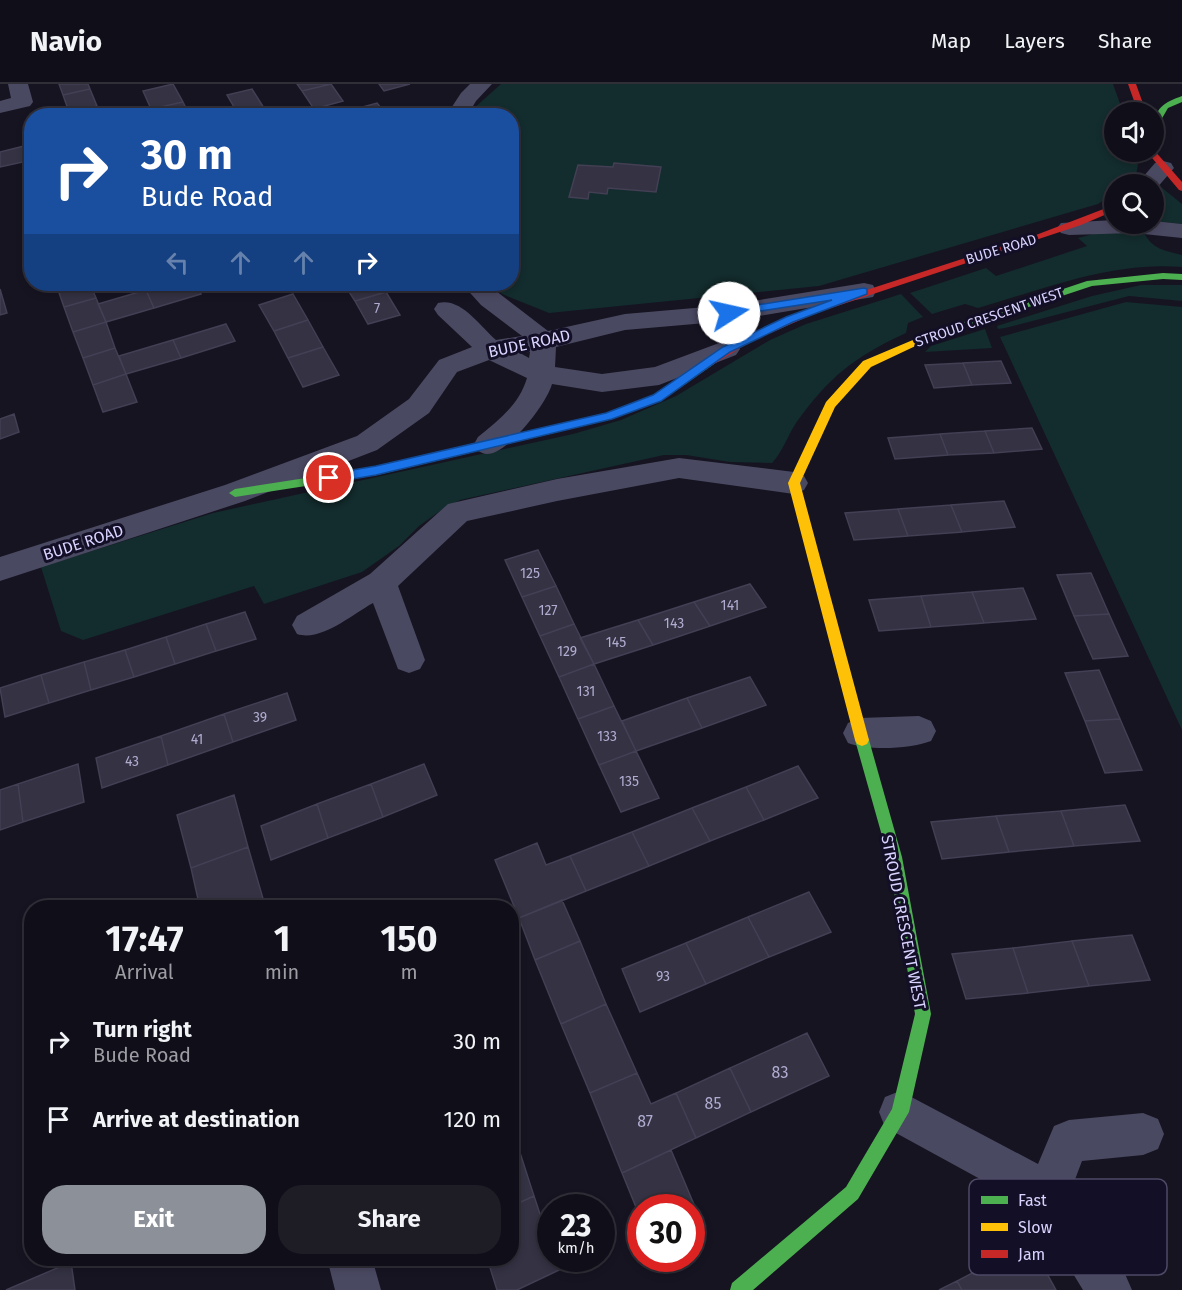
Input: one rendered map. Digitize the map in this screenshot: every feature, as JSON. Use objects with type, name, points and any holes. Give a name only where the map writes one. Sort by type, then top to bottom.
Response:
[{"type":"street","points":[[0,106],[23,102],[18,84]]},
{"type":"street","points":[[461,108],[468,97],[482,84]]},
{"type":"street","points":[[1132,84],[1138,102]]},
{"type":"street","points":[[1164,108],[1182,99]]},
{"type":"street","points":[[1154,168],[1182,188]]},
{"type":"street","name":"BUDE ROAD","points":[[235,494],[376,471],[608,416],[657,398],[727,349],[790,320],[864,291],[1070,228],[1104,213]]},
{"type":"street","name":"BUDE ROAD","points":[[1070,228],[1134,226],[1182,231]]},
{"type":"street","name":"STROUD CRESCENT WEST","points":[[739,1290],[852,1193],[900,1112],[923,1014],[895,857],[794,483],[830,405],[867,364],[925,337],[1091,283],[1163,276],[1182,278]]},
{"type":"street","points":[[443,291],[447,309],[448,366]]},
{"type":"street","points":[[480,291],[543,341],[542,374],[538,392],[518,419],[488,444]]},
{"type":"street","name":"BUDE ROAD","points":[[0,569],[235,494],[367,443],[419,406],[448,366],[490,350],[543,341],[625,322],[729,313],[864,291]]},
{"type":"street","points":[[447,309],[490,350],[542,374],[602,383],[658,376],[727,349]]},
{"type":"street","points":[[520,321],[561,325],[625,322]]},
{"type":"street","points":[[308,625],[381,583],[458,512],[557,490],[679,468],[794,483]]},
{"type":"street","points":[[381,583],[409,660]]},
{"type":"street","points":[[860,733],[919,731]]},
{"type":"street","points":[[900,1112],[1022,1179]]},
{"type":"street","points":[[1054,1179],[1069,1141],[1143,1134]]},
{"type":"street","points":[[351,1266],[358,1290]]},
{"type":"street","points":[[1100,1275],[1109,1290]]},
{"type":"green space","points":[[501,84],[1113,84],[1119,102],[1104,102],[1104,162],[1138,162],[1136,174],[1104,174],[1104,200],[1098,204],[819,286],[549,313],[499,291],[519,291],[519,108],[474,108]]},
{"type":"green space","points":[[1164,189],[1182,204],[1182,224],[1164,222]]},
{"type":"green space","points":[[1093,234],[1145,234],[1155,246],[1182,255],[1182,267],[1156,266],[1104,272],[978,308],[965,304],[932,314],[910,293],[986,268],[996,276],[1087,246],[1078,238]]},
{"type":"green space","points":[[1141,285],[1182,285],[1182,301],[1129,296],[1005,328],[998,329],[997,326],[1092,296]]},
{"type":"green space","points":[[901,294],[923,317],[908,323],[906,333],[857,360],[832,381],[796,423],[772,463],[730,462],[686,455],[664,455],[460,500],[419,526],[399,546],[362,572],[264,604],[254,586],[83,640],[61,631],[41,567],[213,513],[573,434],[621,420],[676,396],[770,340],[806,324]]},
{"type":"green space","points":[[1126,302],[1182,307],[1182,730],[1000,337]]},
{"type":"green space","points":[[985,329],[992,348],[925,352],[931,346]]},
{"type":"building","points":[[59,84],[88,84],[90,89],[63,95]]},
{"type":"building","points":[[173,84],[183,102],[151,108],[143,91]]},
{"type":"building","points":[[297,84],[331,84],[302,91]]},
{"type":"building","points":[[331,84],[343,101],[313,108],[302,91]]},
{"type":"building","points":[[379,84],[410,84],[384,91]]},
{"type":"building","points":[[90,89],[97,106],[68,108],[63,95]]},
{"type":"building","points":[[252,89],[264,108],[235,108],[227,95]]},
{"type":"building","points":[[183,102],[186,108],[156,108]]},
{"type":"building","points":[[377,103],[381,108],[359,108]]},
{"type":"building","points":[[24,146],[24,162],[0,167],[0,152]]},
{"type":"building","points":[[614,163],[661,167],[656,192],[608,188],[607,194],[589,192],[588,199],[569,197],[578,165],[613,167]]},
{"type":"building","points":[[0,289],[7,313],[0,315]]},
{"type":"building","points":[[58,291],[93,291],[96,298],[64,307]]},
{"type":"building","points":[[146,291],[200,291],[201,294],[154,308]]},
{"type":"building","points":[[146,291],[154,308],[106,322],[98,304]]},
{"type":"building","points":[[349,291],[386,292],[355,301]]},
{"type":"building","points":[[386,292],[400,315],[368,324],[355,301]]},
{"type":"building","points":[[293,294],[308,320],[274,331],[259,305]]},
{"type":"building","points":[[96,298],[106,322],[73,332],[64,307]]},
{"type":"building","points":[[308,320],[323,347],[288,358],[274,331]]},
{"type":"building","points":[[106,322],[115,348],[83,358],[73,332]]},
{"type":"building","points":[[226,324],[235,341],[181,358],[173,340]]},
{"type":"building","points":[[173,340],[181,358],[126,374],[119,356]]},
{"type":"building","points":[[323,347],[339,375],[303,387],[288,358]]},
{"type":"building","points":[[115,348],[126,374],[93,385],[83,358]]},
{"type":"building","points":[[1001,361],[1011,383],[972,385],[963,363]]},
{"type":"building","points":[[963,363],[972,385],[934,388],[925,365]]},
{"type":"building","points":[[126,374],[137,402],[103,412],[93,385]]},
{"type":"building","points":[[14,414],[19,432],[0,439],[0,419]]},
{"type":"building","points":[[1032,428],[1042,449],[994,453],[985,431]]},
{"type":"building","points":[[985,431],[994,453],[948,455],[940,434]]},
{"type":"building","points":[[940,434],[948,455],[895,459],[888,438]]},
{"type":"building","points":[[1004,501],[1015,527],[962,532],[951,505]]},
{"type":"building","points":[[951,505],[962,532],[908,536],[898,509]]},
{"type":"building","points":[[898,509],[908,536],[854,540],[845,513]]},
{"type":"building","points":[[538,550],[556,586],[522,597],[505,560]]},
{"type":"building","points":[[1091,573],[1109,614],[1074,616],[1057,575]]},
{"type":"building","points":[[750,584],[766,607],[710,626],[694,602]]},
{"type":"building","points":[[556,586],[574,624],[540,636],[522,597]]},
{"type":"building","points":[[1023,588],[1036,619],[984,623],[972,592]]},
{"type":"building","points":[[972,592],[984,623],[931,627],[921,596]]},
{"type":"building","points":[[921,596],[931,627],[879,631],[869,600]]},
{"type":"building","points":[[694,602],[710,626],[653,645],[638,620]]},
{"type":"building","points":[[245,612],[256,639],[216,651],[206,624]]},
{"type":"building","points":[[1109,614],[1128,656],[1093,659],[1074,616]]},
{"type":"building","points":[[638,620],[653,645],[594,664],[580,638]]},
{"type":"building","points":[[206,624],[216,651],[175,664],[166,637]]},
{"type":"building","points":[[574,624],[594,664],[559,677],[540,636]]},
{"type":"building","points":[[166,637],[175,664],[134,677],[125,650]]},
{"type":"building","points":[[125,650],[134,677],[91,690],[84,662]]},
{"type":"building","points":[[84,662],[91,690],[49,703],[41,675]]},
{"type":"building","points":[[594,664],[614,706],[578,719],[559,677]]},
{"type":"building","points":[[1099,670],[1120,719],[1085,721],[1065,673]]},
{"type":"building","points":[[41,675],[49,703],[5,717],[0,688]]},
{"type":"building","points":[[750,677],[766,705],[702,728],[687,698]]},
{"type":"building","points":[[287,693],[296,720],[233,742],[224,714]]},
{"type":"building","points":[[687,698],[702,728],[636,751],[622,721]]},
{"type":"building","points":[[614,706],[636,751],[599,765],[578,719]]},
{"type":"building","points":[[224,714],[233,742],[168,765],[161,736]]},
{"type":"building","points":[[1120,719],[1142,770],[1105,773],[1085,721]]},
{"type":"building","points":[[161,736],[168,765],[102,788],[96,758]]},
{"type":"building","points":[[636,751],[659,798],[621,812],[599,765]]},
{"type":"building","points":[[78,764],[84,802],[23,822],[18,784]]},
{"type":"building","points":[[424,764],[437,795],[383,817],[371,784]]},
{"type":"building","points":[[798,766],[818,798],[764,820],[746,787]]},
{"type":"building","points":[[18,784],[23,822],[0,830],[0,790]]},
{"type":"building","points":[[371,784],[383,817],[328,838],[317,804]]},
{"type":"building","points":[[746,787],[764,820],[710,841],[692,808]]},
{"type":"building","points":[[234,795],[248,847],[191,868],[177,815]]},
{"type":"building","points":[[317,804],[328,838],[271,860],[261,826]]},
{"type":"building","points":[[1125,805],[1140,841],[1074,846],[1061,811]]},
{"type":"building","points":[[692,808],[710,841],[649,866],[632,832]]},
{"type":"building","points":[[1061,811],[1074,846],[1009,852],[996,816]]},
{"type":"building","points":[[996,816],[1009,852],[942,859],[931,822]]},
{"type":"building","points":[[632,832],[649,866],[586,891],[570,856]]},
{"type":"building","points":[[537,843],[546,865],[570,856],[586,891],[519,918],[519,900],[512,900],[495,860]]},
{"type":"building","points":[[248,847],[263,900],[198,900],[191,868]]},
{"type":"building","points":[[809,892],[831,932],[769,957],[748,917]]},
{"type":"building","points":[[562,900],[580,941],[535,960],[519,918]]},
{"type":"building","points":[[748,917],[769,957],[706,984],[686,943]]},
{"type":"building","points":[[1132,935],[1150,980],[1089,986],[1072,941]]},
{"type":"building","points":[[580,941],[606,1004],[561,1024],[535,960]]},
{"type":"building","points":[[1072,941],[1089,986],[1028,993],[1013,948]]},
{"type":"building","points":[[686,943],[706,984],[640,1012],[622,969]]},
{"type":"building","points":[[1013,948],[1028,993],[966,999],[952,954]]},
{"type":"building","points":[[606,1004],[637,1073],[590,1093],[561,1024]]},
{"type":"building","points":[[807,1033],[829,1076],[751,1112],[730,1068]]},
{"type":"building","points":[[730,1068],[751,1112],[696,1138],[676,1093]]},
{"type":"building","points":[[637,1073],[651,1104],[676,1093],[696,1138],[622,1173],[590,1093]]},
{"type":"building","points":[[519,1150],[534,1196],[519,1203]]},
{"type":"building","points":[[671,1150],[690,1194],[631,1194],[622,1173]]},
{"type":"building","points":[[534,1196],[537,1205],[537,1272],[555,1272],[517,1290],[497,1290],[490,1266],[519,1266],[519,1203]]},
{"type":"building","points":[[62,1266],[72,1266],[75,1290],[6,1290]]},
{"type":"building","points":[[969,1275],[1048,1275],[1056,1290],[962,1290],[957,1281]]},
{"type":"building","points":[[957,1281],[962,1290],[939,1290]]},
{"type":"traffic: fast","points":[[1164,108],[1182,99]]},
{"type":"traffic: fast","points":[[920,340],[1091,283],[1163,276],[1182,277]]},
{"type":"traffic: fast","points":[[235,493],[377,471],[608,416],[657,398],[710,361]]},
{"type":"traffic: fast","points":[[739,1290],[852,1193],[900,1112],[923,1014],[895,857],[862,740]]},
{"type":"traffic: slow","points":[[862,740],[794,483],[830,405],[867,364],[920,340]]},
{"type":"traffic: jam","points":[[1132,84],[1138,102]]},
{"type":"traffic: jam","points":[[1160,162],[1182,188]]},
{"type":"traffic: jam","points":[[710,361],[772,327],[849,297],[1040,237],[1104,212]]},
{"type":"route","points":[[329,478],[376,471],[608,416],[657,398],[727,349],[790,320],[864,291],[729,313]]}]
